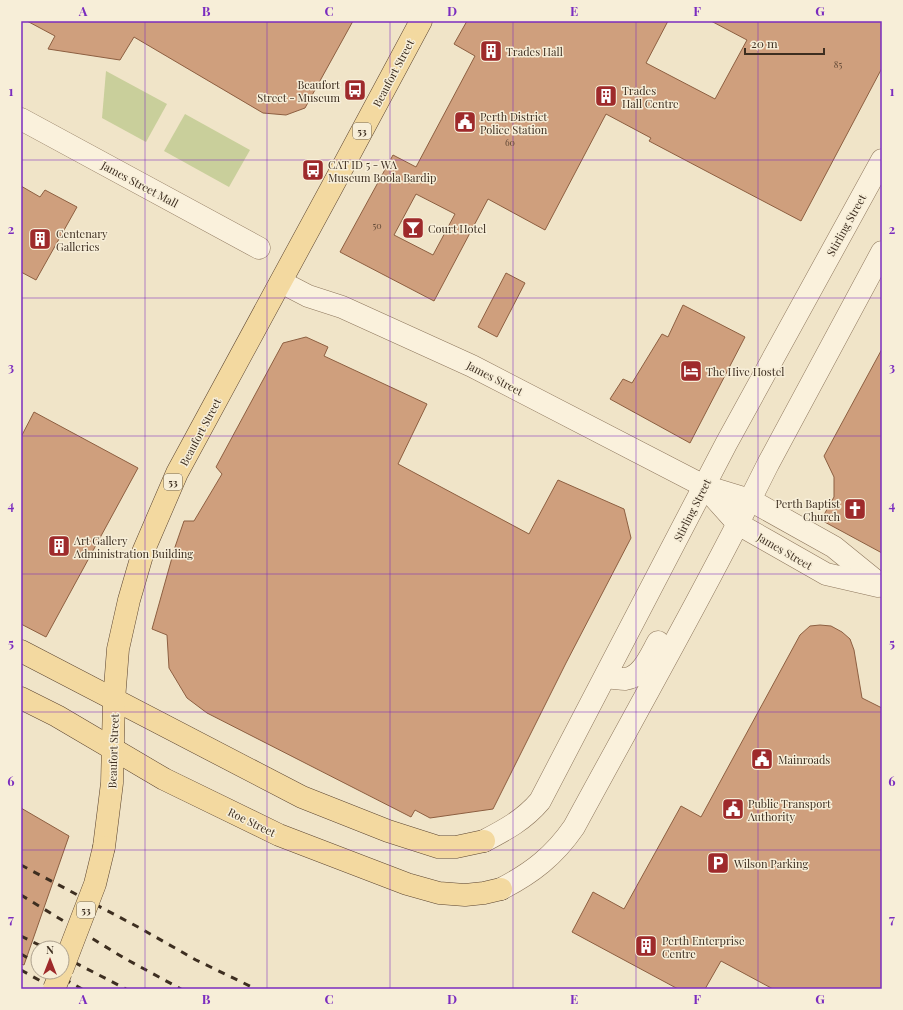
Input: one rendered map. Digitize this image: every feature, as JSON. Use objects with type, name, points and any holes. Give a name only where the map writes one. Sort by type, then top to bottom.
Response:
[{"type":"main road","name":"Beaufort Street","points":[[70,950],[95,884],[104,848],[112,789],[114,700],[118,649],[129,600],[144,552],[177,473],[420,21]]},
{"type":"main road","points":[[21,651],[302,797],[388,831],[438,847],[456,847],[484,841]]},
{"type":"main road","name":"Roe Street","points":[[21,698],[57,716],[164,780],[279,835],[407,884],[439,893],[465,895],[501,889]]},
{"type":"street","name":"James Street Mall","points":[[21,119],[259,248]]},
{"type":"street","name":"Stirling Street","points":[[484,841],[518,822],[531,812],[540,801],[606,677],[704,486],[882,160]]},
{"type":"street","points":[[501,889],[520,880],[533,871],[563,843],[574,827],[738,524],[768,464],[882,252]]},
{"type":"street","name":"James Street","points":[[281,282],[308,296],[342,307],[472,366],[704,486],[750,500],[834,547],[882,586]]},
{"type":"street","name":"James Street","points":[[704,486],[738,524],[826,574],[882,586]]},
{"type":"street","points":[[606,677],[624,679],[634,676],[643,668],[666,629],[688,616]]},
{"type":"green space","points":[[106,71],[167,104],[146,142],[102,118]]},
{"type":"green space","points":[[185,114],[250,150],[229,187],[164,151]]},
{"type":"building","points":[[27,21],[353,21],[305,108],[286,115],[263,113],[134,37],[120,60],[48,49],[55,36]]},
{"type":"building","points":[[467,21],[668,21],[646,63],[715,99],[747,40],[711,21],[882,21],[882,68],[801,221],[649,141],[651,138],[606,114],[545,230],[488,199],[434,301],[340,252],[393,155],[416,167],[475,56],[454,44]],"holes":[[[416,194],[455,214],[433,255],[394,235]]]},
{"type":"building","name":"Centenary Galleries","points":[[21,186],[40,197],[45,190],[77,207],[36,280],[21,272]]},
{"type":"building","points":[[506,273],[525,283],[497,337],[478,327]]},
{"type":"building","points":[[683,305],[745,337],[690,443],[610,399],[623,379],[632,383],[662,334],[668,337]]},
{"type":"building","points":[[306,337],[328,347],[324,356],[427,404],[398,464],[529,534],[558,480],[624,509],[631,538],[566,663],[493,809],[430,818],[415,810],[411,817],[207,713],[187,698],[169,668],[167,635],[152,629],[175,547],[184,521],[194,521],[222,474],[216,467],[283,343]]},
{"type":"building","points":[[882,349],[882,553],[821,520],[834,497],[834,477],[824,456]]},
{"type":"building","name":"Art Gallery Administration Building","points":[[34,412],[138,468],[46,637],[21,624],[21,437]]},
{"type":"building","points":[[810,626],[831,626],[842,632],[850,639],[854,650],[862,698],[882,708],[882,989],[773,989],[721,961],[705,989],[678,989],[572,932],[593,892],[624,909],[681,806],[701,817],[800,635]]},
{"type":"building","points":[[21,808],[69,836],[33,940],[30,940],[30,948],[24,965],[21,964]]},
{"type":"railway","points":[[21,865],[138,927],[196,960],[256,989]]},
{"type":"railway","points":[[21,895],[124,958],[181,989]]},
{"type":"railway","points":[[21,936],[30,940]]},
{"type":"railway","points":[[21,954],[30,959]]},
{"type":"railway","points":[[70,960],[126,989]]},
{"type":"railway","points":[[21,970],[55,989]]},
{"type":"railway","points":[[66,980],[82,989]]},
{"type":"place","name":"Trades Hall","points":[[491,51]]},
{"type":"place","name":"Beaufort Street - Museum","points":[[355,90]]},
{"type":"place","name":"Trades Hall Centre","points":[[606,96]]},
{"type":"place","name":"Perth District Police Station","points":[[465,122]]},
{"type":"place","name":"CAT ID 5 - WA Museum Boola Bardip","points":[[313,170]]},
{"type":"place","name":"Court Hotel","points":[[413,228]]},
{"type":"place","name":"Centenary Galleries","points":[[40,239]]},
{"type":"place","name":"The Hive Hostel","points":[[691,371]]},
{"type":"place","name":"Perth Baptist Church","points":[[855,509]]},
{"type":"place","name":"Art Gallery Administration Building","points":[[59,546]]},
{"type":"place","name":"Mainroads","points":[[762,759]]},
{"type":"place","name":"Public Transport Authority","points":[[733,809]]},
{"type":"place","name":"Wilson Parking","points":[[718,863]]},
{"type":"place","name":"Perth Enterprise Centre","points":[[646,946]]}]
